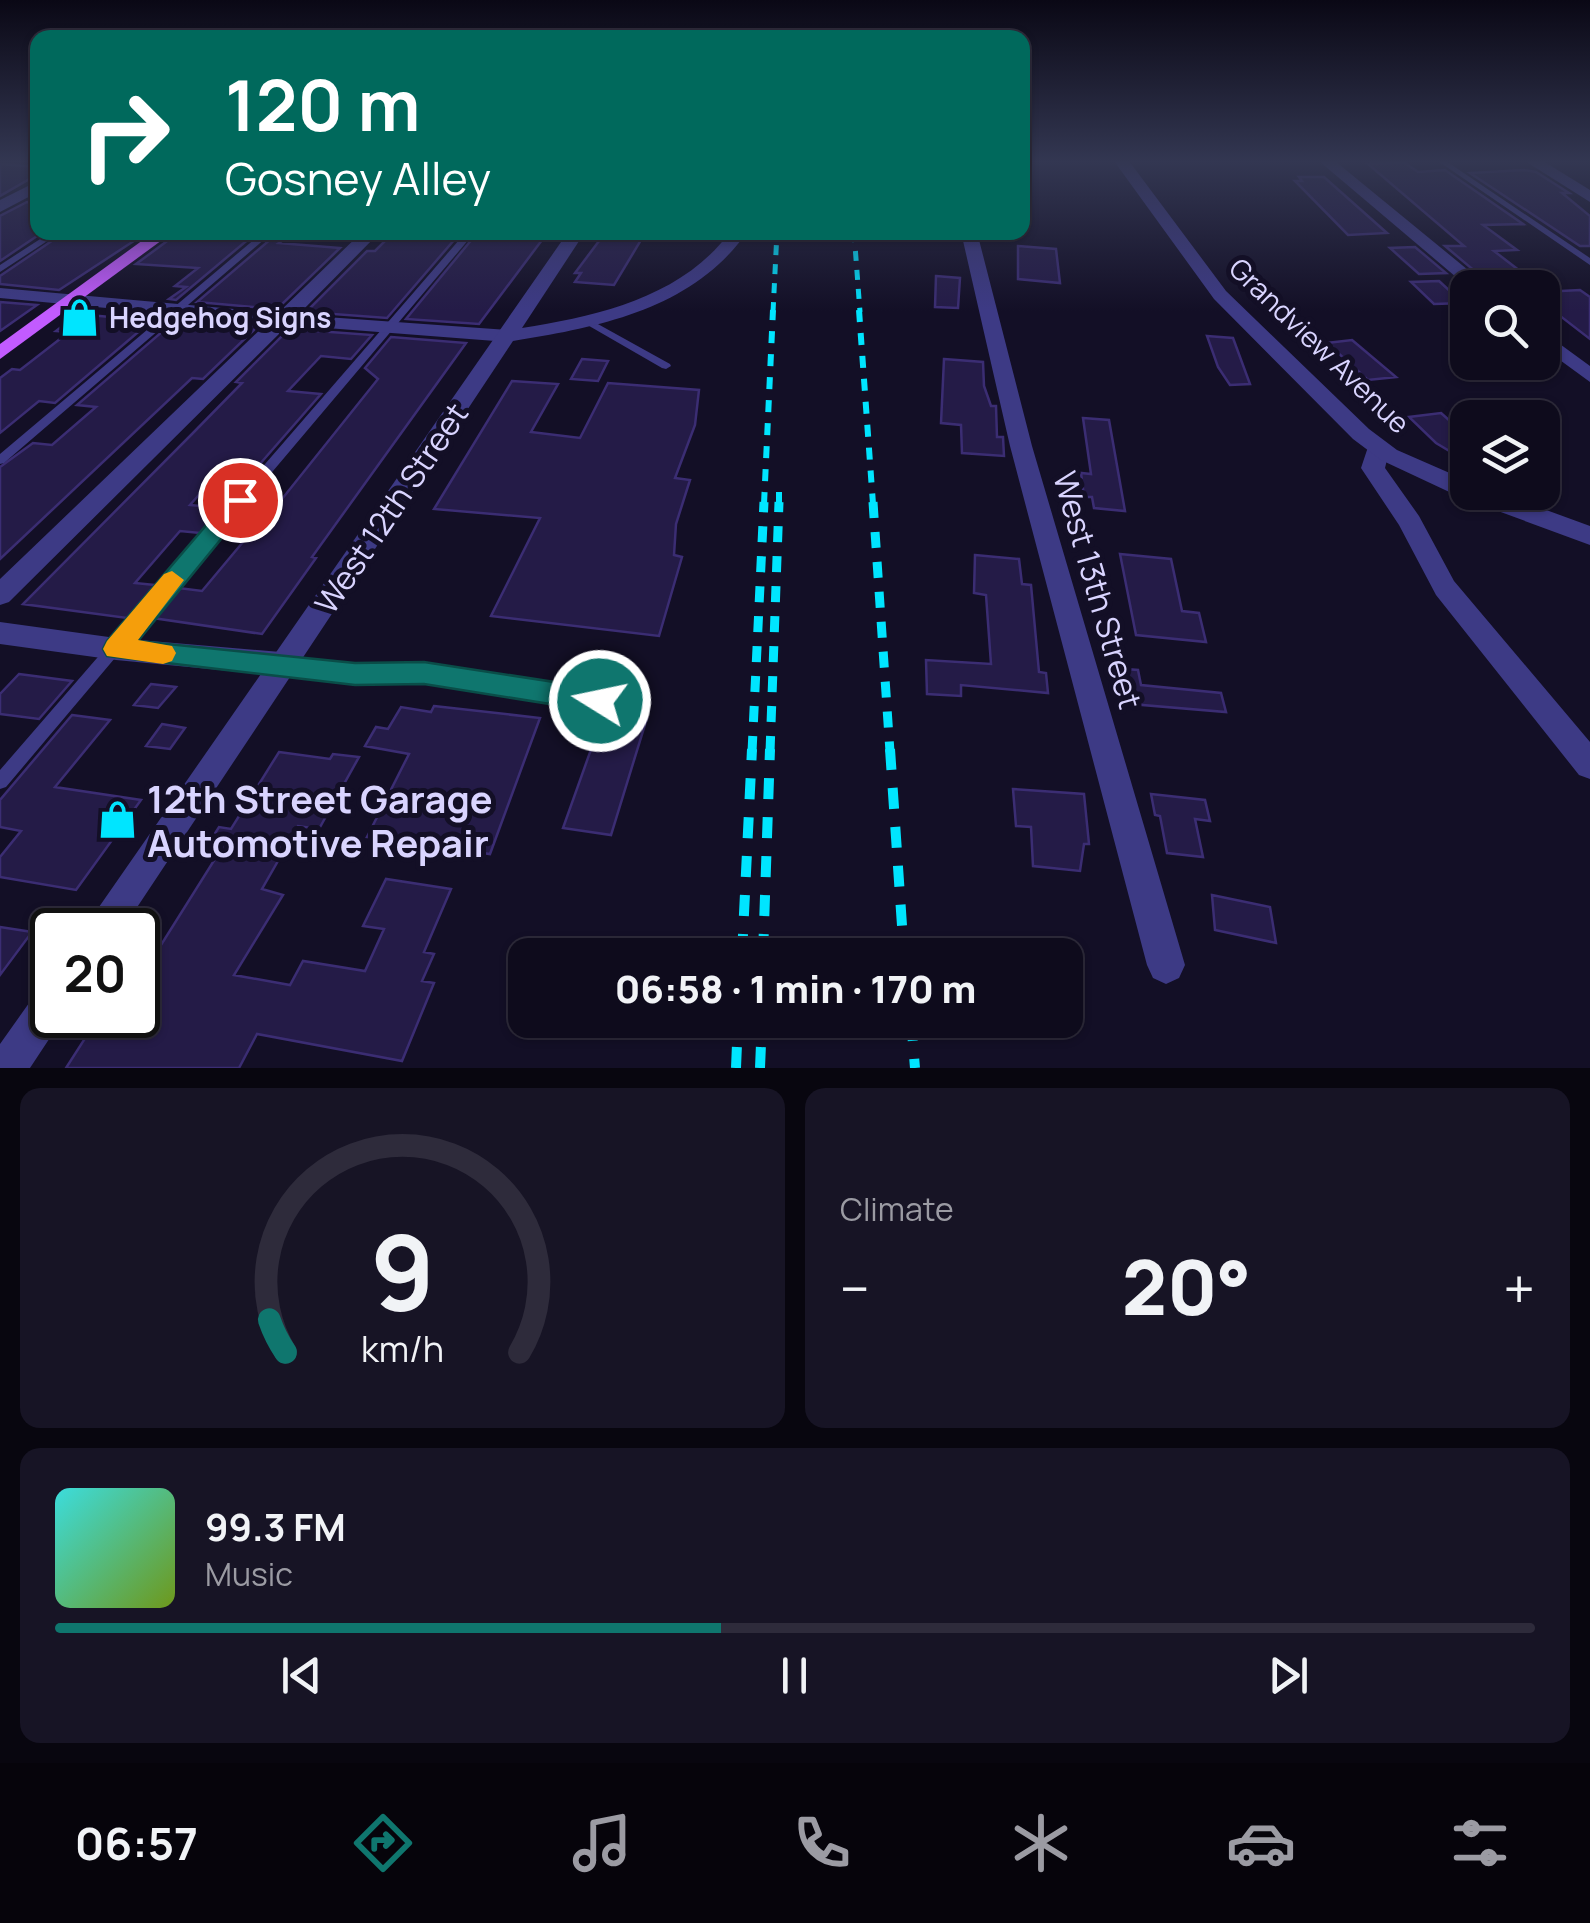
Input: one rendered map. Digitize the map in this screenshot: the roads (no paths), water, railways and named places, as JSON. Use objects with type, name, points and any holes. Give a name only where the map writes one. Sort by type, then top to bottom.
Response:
[{"type":"main road","points":[[0,353],[154,240]]},
{"type":"street","name":"Grandview Avenue","points":[[1157,211],[1220,295],[1360,434],[1390,456],[1450,483]]},
{"type":"street","points":[[1387,211],[1460,270]]},
{"type":"street","points":[[0,595],[364,240]]},
{"type":"street","name":"West 12th Street","points":[[117,908],[572,240]]},
{"type":"street","points":[[0,292],[388,329],[508,336],[586,321],[674,289],[720,258],[734,240]]},
{"type":"street","name":"West 13th Street","points":[[971,240],[1021,446],[1166,965]]},
{"type":"street","points":[[1560,352],[1590,376]]},
{"type":"street","points":[[1379,447],[1374,468],[1410,522],[1444,588],[1590,765]]},
{"type":"street","name":"Grandview Avenue","points":[[1519,510],[1590,536]]},
{"type":"street","points":[[0,633],[116,649],[281,664]]},
{"type":"street","points":[[7,1068],[30,1034]]},
{"type":"lane","points":[[1515,211],[1590,262]]},
{"type":"lane","points":[[0,269],[45,240]]},
{"type":"lane","points":[[0,460],[260,240]]},
{"type":"lane","points":[[0,782],[464,240]]},
{"type":"lane","points":[[586,321],[666,366]]},
{"type":"lane","points":[[281,664],[355,674],[424,673],[600,701]]},
{"type":"railway","points":[[773,312],[777,240]]},
{"type":"railway","points":[[855,240],[860,312]]},
{"type":"railway","points":[[764,504],[773,310]]},
{"type":"railway","points":[[859,310],[873,504]]},
{"type":"railway","points":[[779,490],[779,502]]},
{"type":"railway","points":[[752,752],[764,502]]},
{"type":"railway","points":[[770,752],[779,502]]},
{"type":"railway","points":[[873,502],[890,752]]},
{"type":"railway","points":[[743,938],[752,749]]},
{"type":"railway","points":[[764,938],[770,749]]},
{"type":"railway","points":[[890,749],[903,938]]},
{"type":"railway","points":[[736,1068],[737,1038]]},
{"type":"railway","points":[[760,1068],[761,1038]]},
{"type":"railway","points":[[912,1038],[915,1068]]},
{"type":"place","name":"Hedgehog Signs","points":[[79,317]]},
{"type":"place","name":"12th Street Garage Automotive Repair","points":[[117,820]]}]
